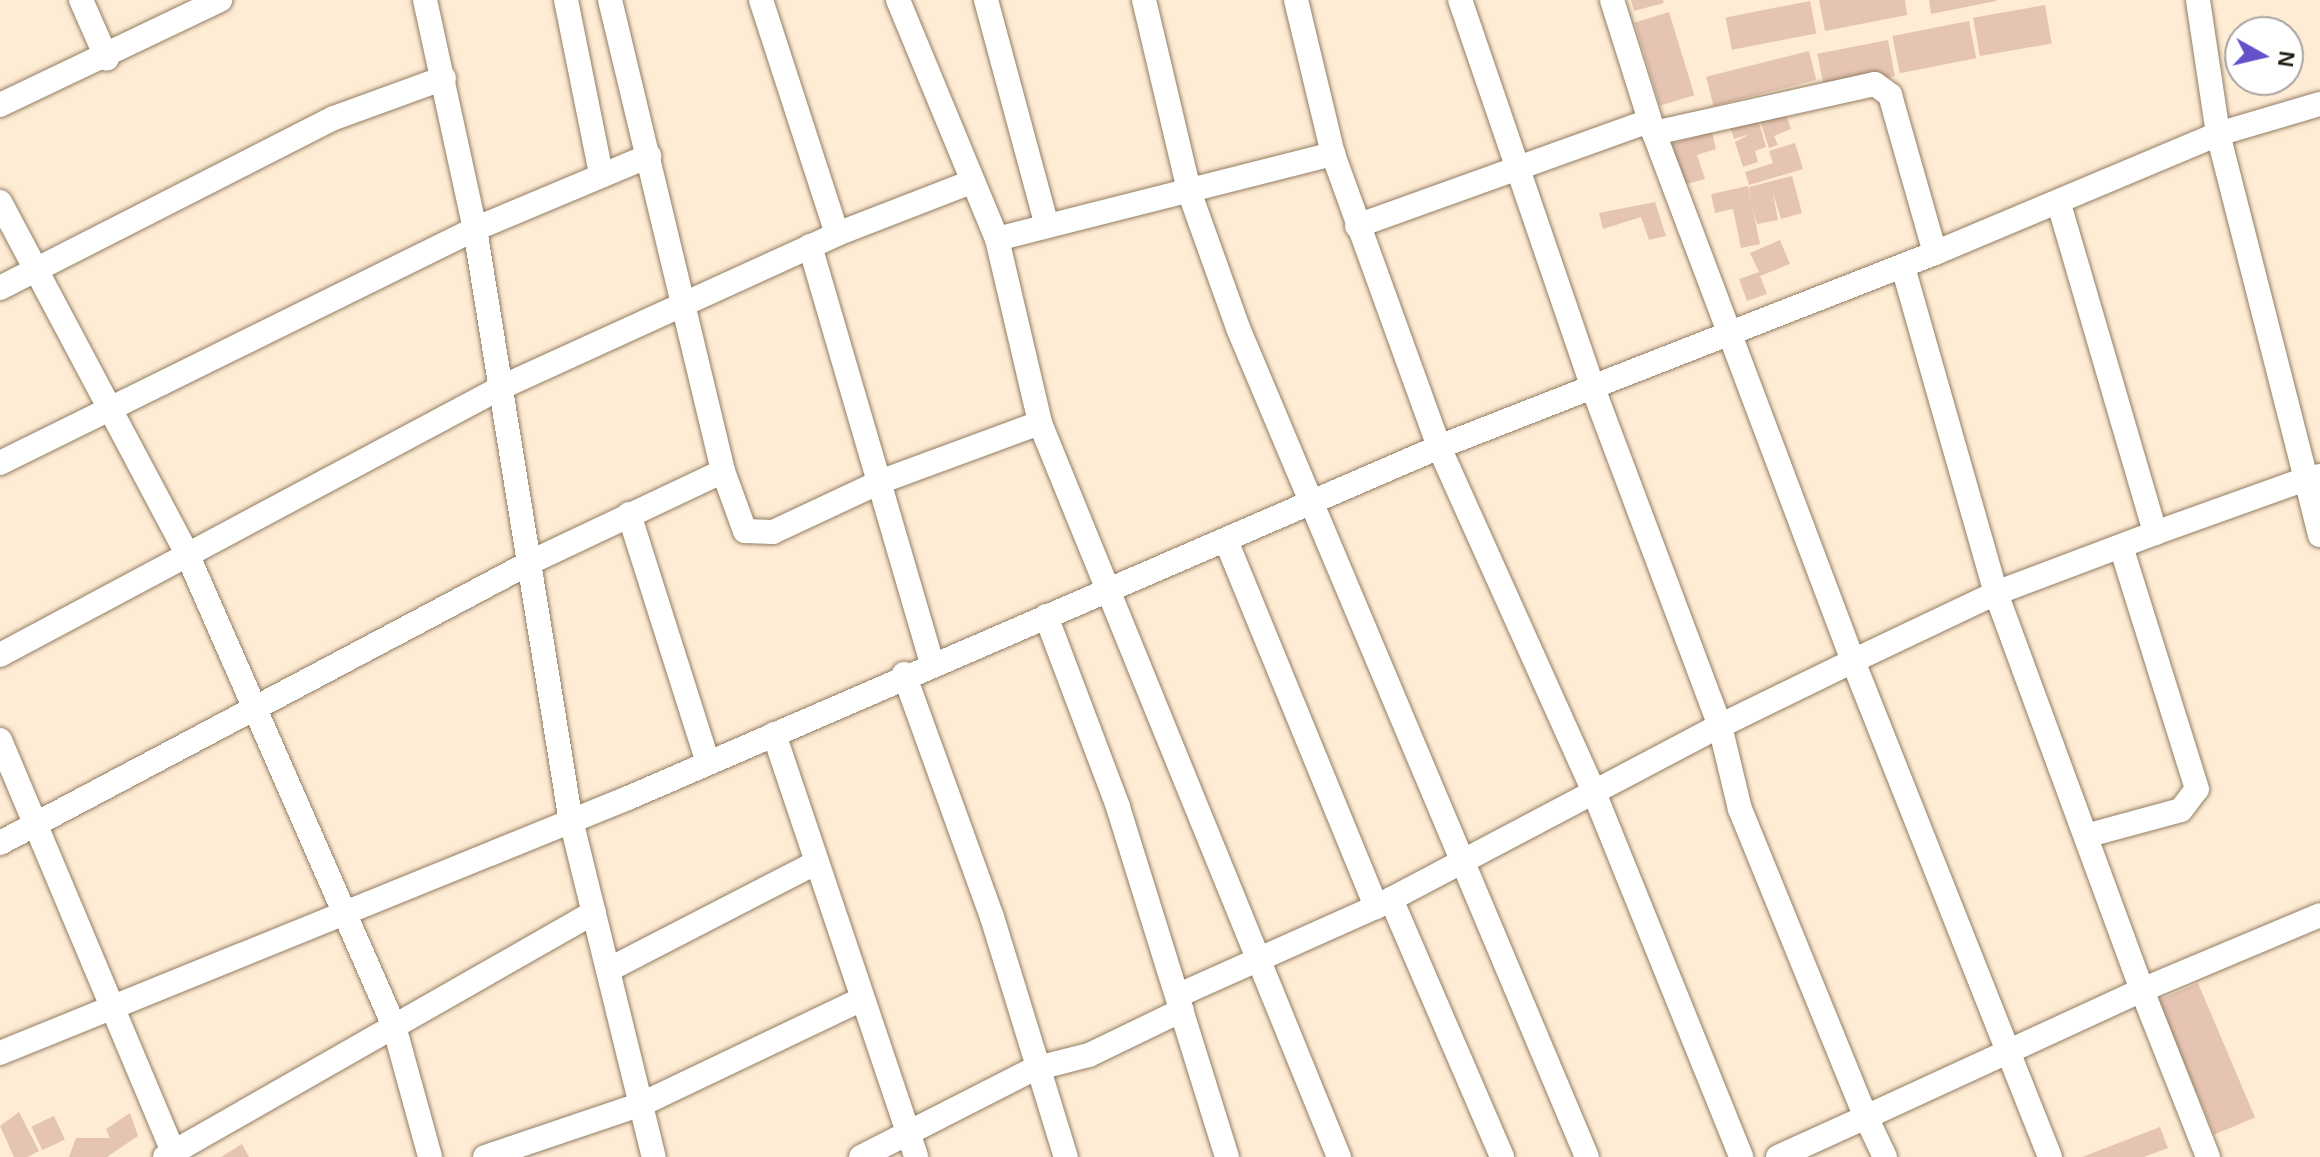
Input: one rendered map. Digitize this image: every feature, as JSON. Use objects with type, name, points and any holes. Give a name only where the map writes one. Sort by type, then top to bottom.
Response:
[{"type":"street","points":[[81,0],[107,59]]},
{"type":"street","points":[[0,105],[107,59],[220,0]]},
{"type":"street","points":[[425,0],[475,229],[533,561],[570,816],[654,1157]]},
{"type":"street","points":[[566,0],[601,174]]},
{"type":"street","points":[[610,0],[687,304],[723,471],[738,520],[760,535],[882,481],[1040,423]]},
{"type":"street","points":[[761,0],[837,234]]},
{"type":"street","points":[[898,0],[997,239],[1040,423],[1339,1157]]},
{"type":"street","points":[[986,0],[1047,226]]},
{"type":"street","points":[[1144,0],[1189,191],[1309,507],[1458,863],[1587,1157]]},
{"type":"street","points":[[1296,0],[1333,154],[1439,447],[1593,790],[1741,1157]]},
{"type":"street","points":[[1460,0],[1514,165],[1593,388],[1720,726],[1740,809],[1885,1157]]},
{"type":"street","points":[[1612,0],[1652,127],[1733,334],[1853,661],[2004,1051],[2050,1157]]},
{"type":"street","points":[[2198,0],[2218,134],[2313,478],[2320,535]]},
{"type":"street","points":[[0,288],[334,118],[444,78]]},
{"type":"street","points":[[1357,226],[1514,165],[1652,127],[1875,84],[1890,95],[1935,253]]},
{"type":"street","points":[[0,1053],[570,816],[708,763],[932,662],[1227,543],[1439,447],[1903,267],[2059,204],[2218,134],[2320,104]]},
{"type":"street","points":[[997,239],[1333,154]]},
{"type":"street","points":[[0,463],[475,229],[649,156]]},
{"type":"street","points":[[0,655],[502,387],[837,234],[971,182]]},
{"type":"street","points":[[0,202],[188,556],[252,715],[394,1026],[430,1157]]},
{"type":"street","points":[[2059,204],[2155,533]]},
{"type":"street","points":[[810,246],[882,481],[932,662]]},
{"type":"street","points":[[1903,267],[1996,593],[2089,835],[2142,990],[2208,1157]]},
{"type":"street","points":[[0,843],[252,715],[533,561],[723,471]]},
{"type":"street","points":[[861,1157],[913,1146],[1034,1069],[1089,1055],[1258,959],[1384,903],[1593,790],[1996,593],[2313,478]]},
{"type":"street","points":[[629,514],[708,763]]},
{"type":"street","points":[[1227,543],[1384,903],[1502,1157]]},
{"type":"street","points":[[2089,835],[2181,810],[2197,789],[2121,547]]},
{"type":"street","points":[[1046,616],[1181,1002],[1227,1157]]},
{"type":"street","points":[[904,674],[992,917],[1034,1069],[1066,1157]]},
{"type":"street","points":[[774,734],[860,1000],[913,1146]]},
{"type":"street","points":[[0,740],[171,1156],[594,912]]},
{"type":"street","points":[[608,970],[815,863]]},
{"type":"street","points":[[1778,1157],[2004,1051],[2320,915]]},
{"type":"street","points":[[485,1157],[642,1104],[860,1000]]},
{"type":"building","points":[[1631,0],[1663,0],[1664,3],[1634,11]]},
{"type":"building","points":[[1819,0],[1905,0],[1907,15],[1825,31]]},
{"type":"building","points":[[1929,0],[1996,0],[1996,1],[1931,14]]},
{"type":"building","points":[[1810,1],[1816,33],[1732,50],[1726,17]]},
{"type":"building","points":[[2045,5],[2052,43],[1980,56],[1973,18]]},
{"type":"building","points":[[1669,12],[1694,95],[1660,106],[1635,23]]},
{"type":"building","points":[[1969,21],[1976,58],[1900,73],[1892,36]]},
{"type":"building","points":[[1888,40],[1895,76],[1824,90],[1817,54]]},
{"type":"building","points":[[1809,51],[1816,80],[1713,106],[1706,77]]},
{"type":"building","points":[[1785,112],[1791,129],[1774,136],[1778,145],[1769,148],[1760,121]]},
{"type":"building","points":[[1757,115],[1766,147],[1755,151],[1758,162],[1743,167],[1735,142],[1750,134],[1734,139],[1729,124]]},
{"type":"building","points":[[1712,132],[1716,149],[1697,155],[1705,179],[1683,185],[1671,144]]},
{"type":"building","points":[[1795,143],[1803,169],[1749,185],[1745,172],[1773,163],[1769,151]]},
{"type":"building","points":[[1792,176],[1802,213],[1781,219],[1773,193],[1778,220],[1757,224],[1752,206],[1760,244],[1741,248],[1733,209],[1715,213],[1711,194],[1748,186],[1751,202],[1749,187]]},
{"type":"building","points":[[1655,202],[1666,236],[1649,240],[1641,217],[1603,229],[1599,213]]},
{"type":"building","points":[[1780,240],[1790,264],[1760,276],[1767,294],[1747,301],[1739,279],[1759,272],[1750,253]]},
{"type":"building","points":[[2198,983],[2255,1117],[2215,1135],[2157,1000]]},
{"type":"building","points":[[19,1112],[39,1151],[28,1157],[14,1157],[0,1126]]},
{"type":"building","points":[[130,1113],[138,1136],[107,1157],[69,1157],[76,1138],[110,1138],[106,1129]]},
{"type":"building","points":[[54,1116],[65,1140],[42,1150],[31,1127]]},
{"type":"building","points":[[2160,1127],[2168,1148],[2144,1157],[2082,1157]]},
{"type":"building","points":[[242,1144],[249,1157],[221,1157]]}]
